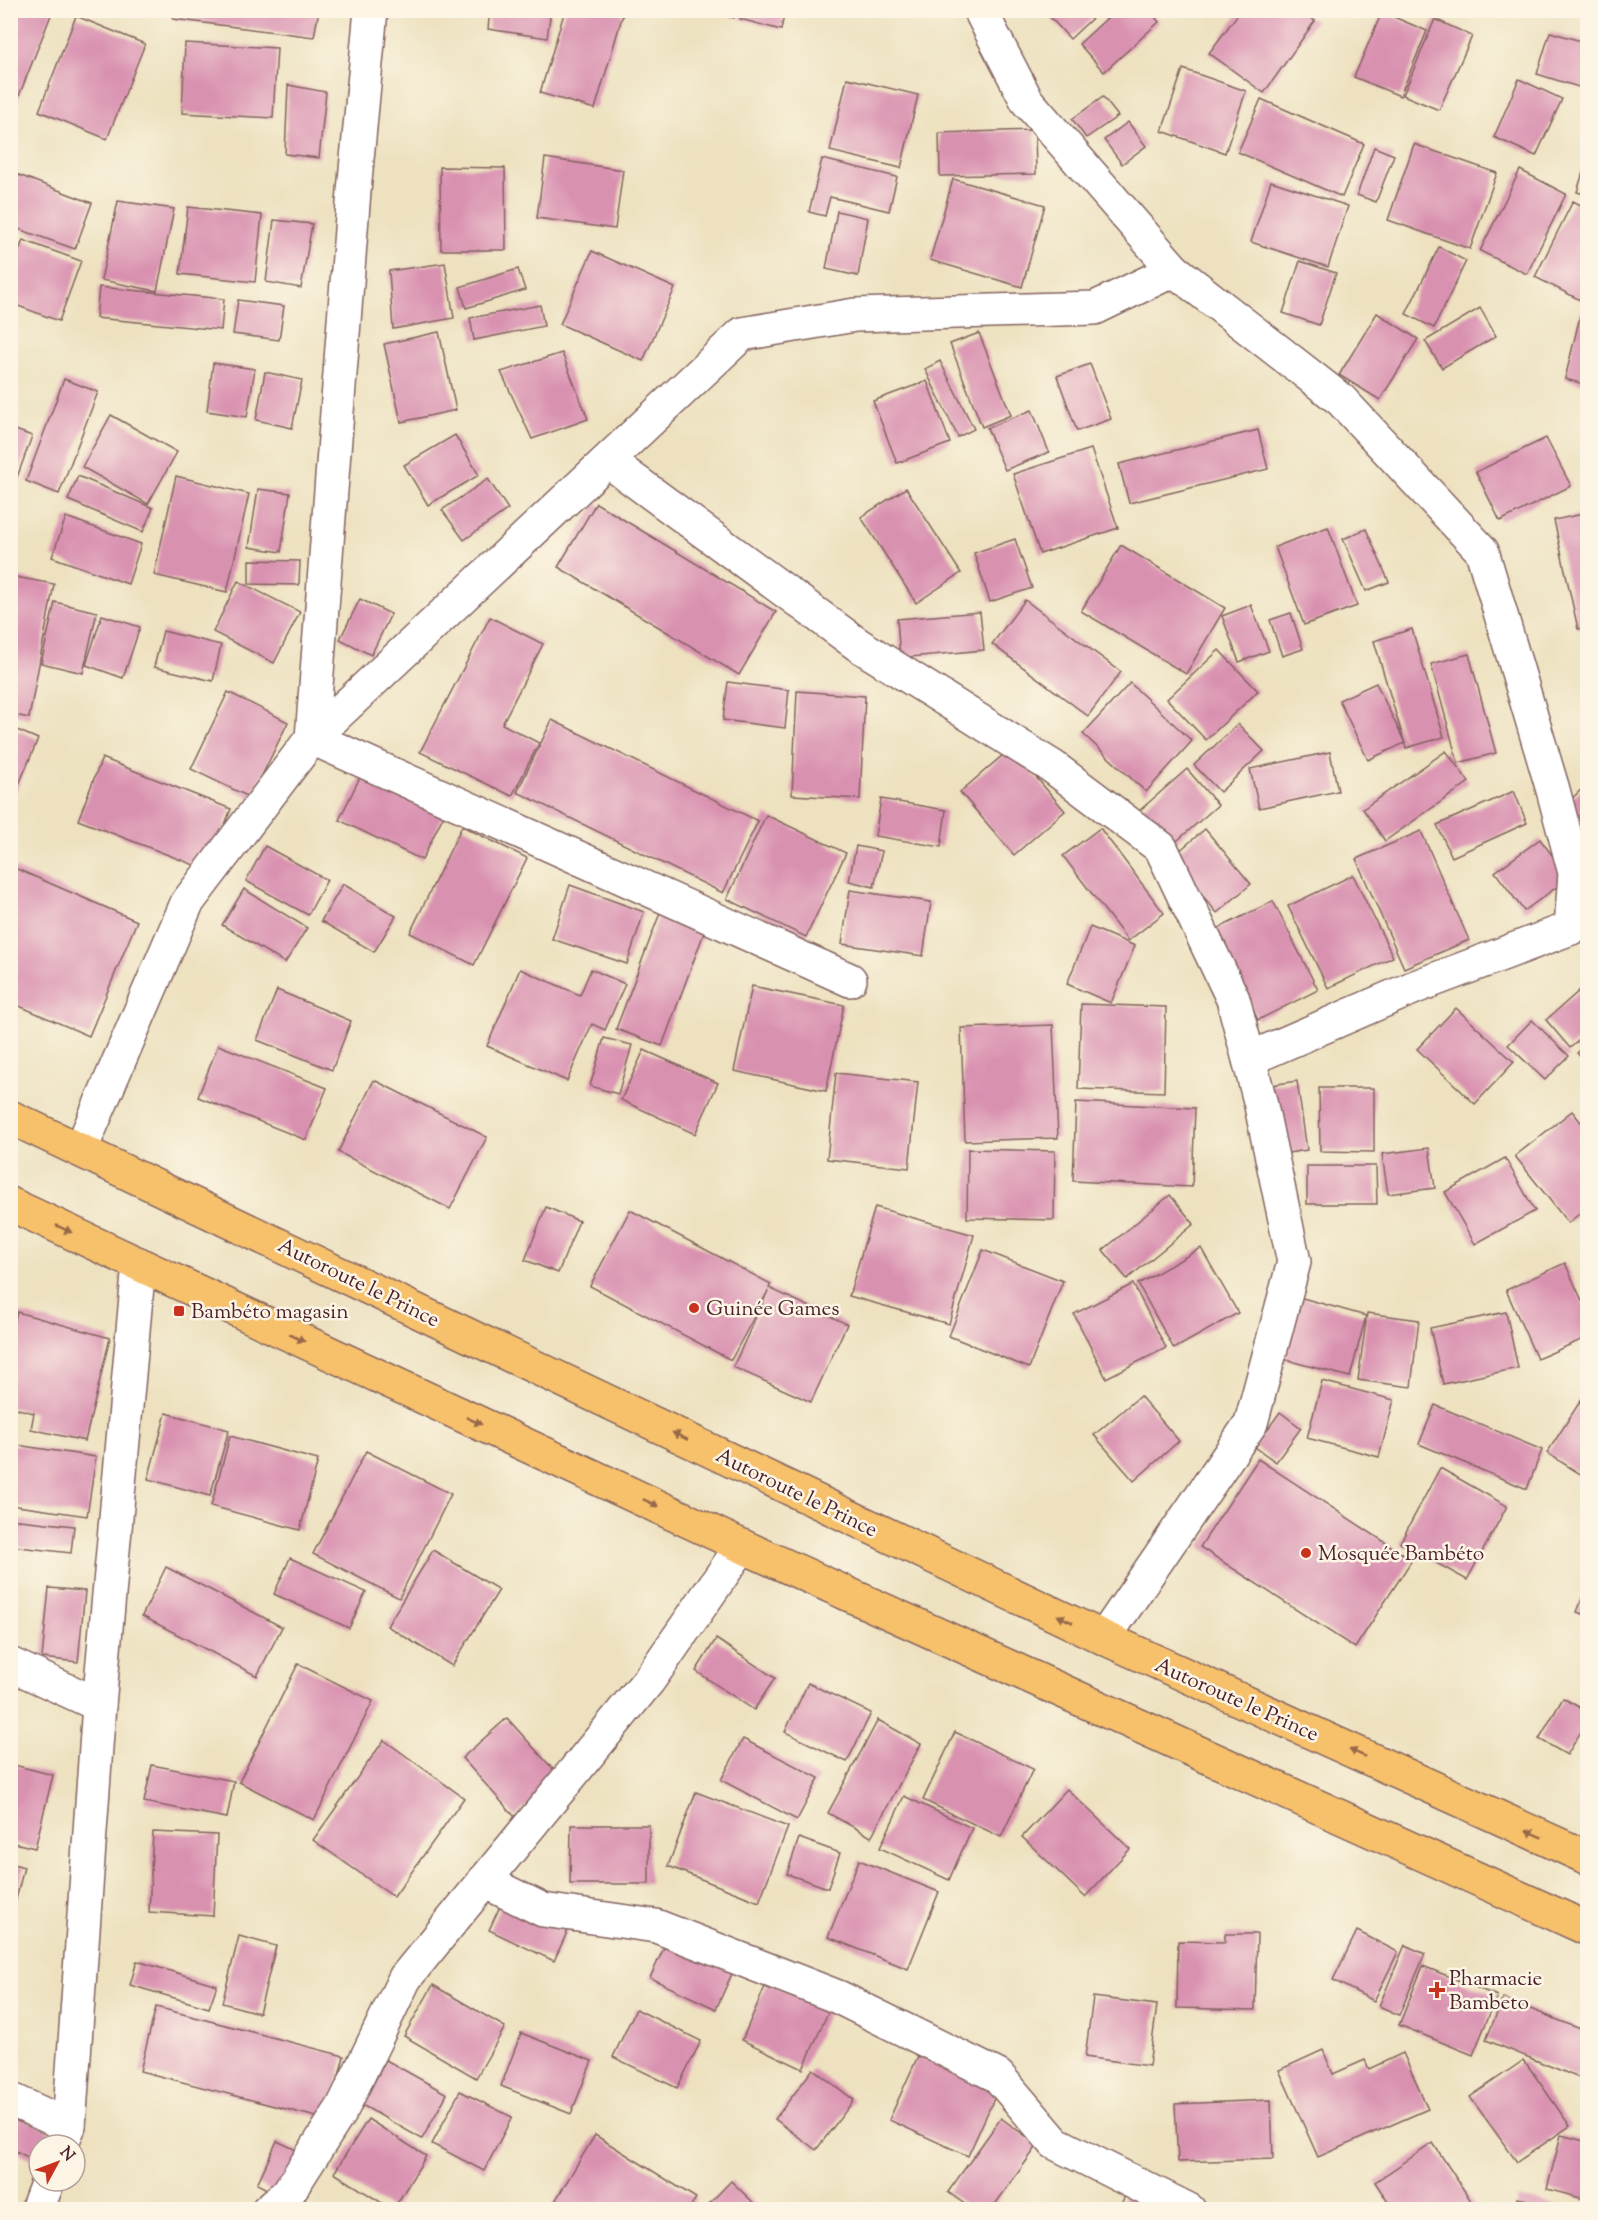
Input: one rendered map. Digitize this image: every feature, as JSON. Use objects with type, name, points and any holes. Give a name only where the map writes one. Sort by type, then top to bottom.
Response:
[{"type":"main road","name":"Autoroute le Prince","points":[[10,1117],[1104,1638],[1587,1858]]},
{"type":"main road","points":[[10,1204],[742,1546],[1587,1929]]},
{"type":"street","points":[[312,738],[354,191],[371,10]]},
{"type":"street","points":[[980,10],[1027,100],[1174,270],[1341,400],[1482,551],[1575,873],[1579,921],[1415,987],[1249,1059]]},
{"type":"street","points":[[81,1149],[187,903],[312,738],[742,334],[855,315],[1095,308],[1174,270]]},
{"type":"street","points":[[608,461],[857,644],[1053,767],[1161,848],[1233,999],[1249,1059],[1294,1262],[1251,1423],[1104,1638]]},
{"type":"street","points":[[312,738],[850,980]]},
{"type":"street","points":[[65,2133],[99,1705],[139,1264]]},
{"type":"street","points":[[268,2210],[288,2193],[343,2107],[405,1978],[649,1680],[742,1546]]},
{"type":"street","points":[[10,1664],[99,1705]]},
{"type":"street","points":[[484,1881],[543,1910],[656,1926],[838,1997],[998,2076],[1055,2143],[1189,2210]]},
{"type":"street","points":[[10,2099],[61,2133]]},
{"type":"street","points":[[37,2210],[43,2193]]},
{"type":"building","points":[[18,10],[53,10],[11,116],[10,30]]},
{"type":"building","points":[[174,10],[319,10],[314,37],[173,19]]},
{"type":"building","points":[[490,10],[551,10],[547,38],[488,29]]},
{"type":"building","points":[[565,10],[611,10],[623,14],[595,109],[540,93]]},
{"type":"building","points":[[735,10],[734,18],[712,11]]},
{"type":"building","points":[[741,10],[785,10],[781,30],[740,19]]},
{"type":"building","points":[[1055,10],[1101,10],[1070,39],[1049,16]]},
{"type":"building","points":[[1116,10],[1149,10],[1159,22],[1104,72],[1079,44]]},
{"type":"building","points":[[1241,10],[1300,10],[1315,21],[1264,93],[1209,53]]},
{"type":"building","points":[[1382,12],[1427,31],[1400,96],[1354,77]]},
{"type":"building","points":[[76,16],[145,44],[107,139],[39,111]]},
{"type":"building","points":[[1435,19],[1472,36],[1439,110],[1403,95]]},
{"type":"building","points":[[1550,32],[1588,43],[1588,90],[1537,74]]},
{"type":"building","points":[[185,43],[277,48],[273,118],[182,113]]},
{"type":"building","points":[[1183,69],[1246,91],[1225,153],[1162,131]]},
{"type":"building","points":[[847,78],[918,95],[901,168],[830,151]]},
{"type":"building","points":[[1519,79],[1562,99],[1536,156],[1494,137]]},
{"type":"building","points":[[288,85],[326,92],[319,158],[285,154]]},
{"type":"building","points":[[1103,97],[1118,116],[1086,138],[1072,119]]},
{"type":"building","points":[[1261,99],[1364,144],[1342,197],[1238,152]]},
{"type":"building","points":[[1128,122],[1146,146],[1122,164],[1104,140]]},
{"type":"building","points":[[1035,130],[1036,174],[940,176],[939,133]]},
{"type":"building","points":[[1414,144],[1497,173],[1470,249],[1388,220]]},
{"type":"building","points":[[1374,147],[1394,155],[1376,202],[1357,195]]},
{"type":"building","points":[[545,158],[623,170],[615,229],[537,218]]},
{"type":"building","points":[[822,159],[897,177],[889,211],[830,197],[825,216],[809,212]]},
{"type":"building","points":[[1588,159],[1588,195],[1577,192]]},
{"type":"building","points":[[440,167],[505,168],[506,250],[441,250]]},
{"type":"building","points":[[1520,170],[1566,194],[1527,274],[1480,251]]},
{"type":"building","points":[[16,174],[92,203],[75,249],[10,226],[10,188]]},
{"type":"building","points":[[953,179],[1045,205],[1022,287],[930,260]]},
{"type":"building","points":[[1271,181],[1348,206],[1328,267],[1251,242]]},
{"type":"building","points":[[118,201],[174,209],[157,291],[101,280]]},
{"type":"building","points":[[1573,201],[1588,209],[1588,304],[1535,277]]},
{"type":"building","points":[[188,207],[262,215],[255,282],[180,274]]},
{"type":"building","points":[[837,211],[868,218],[858,276],[826,269]]},
{"type":"building","points":[[274,220],[312,224],[301,288],[266,282]]},
{"type":"building","points":[[23,240],[81,261],[59,321],[10,303],[10,275]]},
{"type":"building","points":[[1439,247],[1466,261],[1434,328],[1406,314]]},
{"type":"building","points":[[592,251],[675,288],[643,361],[560,324]]},
{"type":"building","points":[[1300,261],[1336,273],[1319,325],[1283,313]]},
{"type":"building","points":[[445,263],[454,318],[393,329],[389,271]]},
{"type":"building","points":[[518,269],[525,290],[466,308],[460,287]]},
{"type":"building","points":[[99,287],[224,299],[221,330],[96,318]]},
{"type":"building","points":[[238,300],[284,306],[279,340],[233,334]]},
{"type":"building","points":[[540,305],[544,326],[474,340],[470,318]]},
{"type":"building","points":[[1480,308],[1496,336],[1442,368],[1425,341]]},
{"type":"building","points":[[1581,312],[1588,314],[1588,385],[1565,379]]},
{"type":"building","points":[[1377,313],[1418,339],[1380,400],[1339,375]]},
{"type":"building","points":[[439,332],[456,410],[401,422],[384,344]]},
{"type":"building","points":[[979,333],[1011,415],[982,427],[950,344]]},
{"type":"building","points":[[562,353],[588,419],[532,439],[501,372]]},
{"type":"building","points":[[940,361],[974,429],[958,437],[925,369]]},
{"type":"building","points":[[213,363],[255,369],[247,417],[207,411]]},
{"type":"building","points":[[1090,364],[1111,419],[1077,431],[1057,376]]},
{"type":"building","points":[[265,372],[302,380],[292,428],[256,420]]},
{"type":"building","points":[[64,379],[98,392],[59,494],[26,481]]},
{"type":"building","points":[[927,381],[950,443],[897,463],[873,401]]},
{"type":"building","points":[[1032,410],[1049,452],[1005,470],[987,428]]},
{"type":"building","points":[[111,415],[177,452],[148,504],[82,467]]},
{"type":"building","points":[[10,428],[32,436],[11,494],[10,494]]},
{"type":"building","points":[[1258,430],[1268,469],[1129,503],[1119,464]]},
{"type":"building","points":[[455,435],[479,475],[428,505],[404,465]]},
{"type":"building","points":[[1546,438],[1571,486],[1500,521],[1476,472]]},
{"type":"building","points":[[1091,449],[1118,528],[1040,554],[1013,474]]},
{"type":"building","points":[[78,476],[153,508],[143,532],[68,500]]},
{"type":"building","points":[[176,476],[249,494],[227,592],[154,575]]},
{"type":"building","points":[[488,479],[508,509],[464,540],[442,510]]},
{"type":"building","points":[[906,488],[961,573],[916,603],[861,517]]},
{"type":"building","points":[[258,489],[290,493],[281,552],[249,547]]},
{"type":"building","points":[[596,503],[776,612],[739,675],[558,567]]},
{"type":"building","points":[[1588,513],[1588,627],[1578,629],[1554,520]]},
{"type":"building","points":[[66,517],[141,544],[128,584],[52,557]]},
{"type":"building","points":[[1328,527],[1357,606],[1304,625],[1275,547]]},
{"type":"building","points":[[1366,529],[1389,582],[1366,591],[1343,539]]},
{"type":"building","points":[[1015,539],[1032,588],[990,602],[974,553]]},
{"type":"building","points":[[1121,545],[1225,608],[1186,674],[1081,611]]},
{"type":"building","points":[[249,560],[300,561],[299,585],[249,584]]},
{"type":"building","points":[[10,576],[54,584],[29,718],[10,714]]},
{"type":"building","points":[[238,581],[300,612],[274,663],[213,632]]},
{"type":"building","points":[[360,599],[391,614],[371,655],[340,639]]},
{"type":"building","points":[[1025,600],[1121,672],[1088,716],[992,644]]},
{"type":"building","points":[[55,602],[97,612],[83,673],[41,663]]},
{"type":"building","points":[[1251,605],[1269,651],[1239,662],[1222,616]]},
{"type":"building","points":[[980,612],[984,650],[900,658],[897,619]]},
{"type":"building","points":[[1291,613],[1303,649],[1282,656],[1270,620]]},
{"type":"building","points":[[102,615],[140,627],[123,678],[86,665]]},
{"type":"building","points":[[490,617],[543,644],[502,724],[539,743],[512,796],[420,752]]},
{"type":"building","points":[[1412,629],[1444,737],[1406,748],[1374,641]]},
{"type":"building","points":[[163,631],[221,645],[213,681],[154,667]]},
{"type":"building","points":[[1219,650],[1258,691],[1206,740],[1167,699]]},
{"type":"building","points":[[1469,654],[1496,753],[1458,763],[1431,664]]},
{"type":"building","points":[[728,682],[789,690],[785,728],[723,720]]},
{"type":"building","points":[[1130,683],[1192,741],[1146,792],[1083,734]]},
{"type":"building","points":[[1376,683],[1405,743],[1368,760],[1339,700]]},
{"type":"building","points":[[797,691],[865,696],[860,799],[792,795]]},
{"type":"building","points":[[228,692],[288,722],[251,798],[191,769]]},
{"type":"building","points":[[552,720],[758,821],[723,893],[517,792]]},
{"type":"building","points":[[1238,724],[1264,751],[1220,792],[1194,765]]},
{"type":"building","points":[[10,727],[38,739],[15,794],[10,792]]},
{"type":"building","points":[[1011,748],[1065,811],[1014,855],[960,792]]},
{"type":"building","points":[[1446,751],[1469,782],[1385,841],[1363,809]]},
{"type":"building","points":[[1330,752],[1338,791],[1259,808],[1250,769]]},
{"type":"building","points":[[102,758],[231,809],[207,870],[78,820]]},
{"type":"building","points":[[364,769],[447,808],[422,860],[339,820]]},
{"type":"building","points":[[1187,769],[1218,805],[1170,847],[1139,811]]},
{"type":"building","points":[[1588,783],[1588,834],[1562,808]]},
{"type":"building","points":[[1514,791],[1527,823],[1452,857],[1437,825]]},
{"type":"building","points":[[881,799],[946,810],[941,847],[875,836]]},
{"type":"building","points":[[766,815],[846,853],[806,937],[727,899]]},
{"type":"building","points":[[462,826],[527,858],[474,965],[410,933]]},
{"type":"building","points":[[1100,828],[1164,913],[1128,941],[1063,856]]},
{"type":"building","points":[[1205,829],[1251,884],[1217,913],[1171,858]]},
{"type":"building","points":[[1421,831],[1469,940],[1404,968],[1356,859]]},
{"type":"building","points":[[1540,839],[1569,878],[1524,911],[1495,872]]},
{"type":"building","points":[[265,846],[327,880],[308,915],[246,881]]},
{"type":"building","points":[[856,846],[882,851],[874,887],[849,881]]},
{"type":"building","points":[[10,866],[137,921],[89,1036],[10,1002]]},
{"type":"building","points":[[1353,875],[1393,957],[1328,988],[1288,906]]},
{"type":"building","points":[[343,884],[396,916],[374,952],[321,921]]},
{"type":"building","points":[[570,885],[644,912],[627,964],[552,939]]},
{"type":"building","points":[[244,889],[307,928],[285,963],[222,925]]},
{"type":"building","points":[[850,890],[931,902],[923,956],[842,944]]},
{"type":"building","points":[[1273,901],[1318,990],[1258,1020],[1213,931]]},
{"type":"building","points":[[663,905],[708,922],[662,1046],[616,1029]]},
{"type":"building","points":[[1090,927],[1135,946],[1111,1003],[1067,984]]},
{"type":"building","points":[[520,969],[580,995],[591,969],[625,984],[605,1030],[592,1024],[567,1081],[487,1046]]},
{"type":"building","points":[[1588,983],[1588,1032],[1570,1048],[1546,1020]]},
{"type":"building","points":[[752,986],[844,1005],[826,1091],[734,1071]]},
{"type":"building","points":[[277,990],[351,1021],[332,1070],[257,1040]]},
{"type":"building","points":[[1081,1004],[1166,1007],[1164,1092],[1078,1089]]},
{"type":"building","points":[[1456,1008],[1514,1062],[1475,1104],[1417,1049]]},
{"type":"building","points":[[1532,1020],[1569,1056],[1545,1080],[1508,1045]]},
{"type":"building","points":[[1053,1025],[1058,1138],[965,1141],[961,1028]]},
{"type":"building","points":[[604,1038],[632,1045],[618,1094],[590,1086]]},
{"type":"building","points":[[1588,1043],[1588,1065],[1577,1053]]},
{"type":"building","points":[[218,1045],[327,1088],[306,1140],[198,1097]]},
{"type":"building","points":[[644,1050],[718,1083],[695,1134],[621,1100]]},
{"type":"building","points":[[836,1073],[918,1082],[909,1168],[827,1159]]},
{"type":"building","points":[[374,1080],[487,1137],[450,1209],[338,1152]]},
{"type":"building","points":[[1297,1081],[1307,1150],[1275,1155],[1265,1086]]},
{"type":"building","points":[[1319,1088],[1374,1088],[1374,1152],[1320,1151]]},
{"type":"building","points":[[1076,1102],[1195,1108],[1192,1187],[1073,1181]]},
{"type":"building","points":[[1572,1111],[1588,1131],[1588,1207],[1568,1223],[1515,1156]]},
{"type":"building","points":[[1429,1148],[1435,1188],[1388,1194],[1382,1154]]},
{"type":"building","points":[[968,1149],[1055,1151],[1054,1220],[967,1218]]},
{"type":"building","points":[[1505,1158],[1535,1211],[1475,1244],[1445,1192]]},
{"type":"building","points":[[1307,1166],[1376,1166],[1377,1204],[1307,1204]]},
{"type":"building","points":[[1170,1195],[1194,1224],[1127,1279],[1103,1250]]},
{"type":"building","points":[[546,1207],[579,1221],[558,1273],[525,1260]]},
{"type":"building","points":[[875,1207],[974,1235],[949,1324],[849,1296]]},
{"type":"building","points":[[630,1210],[771,1284],[769,1288],[847,1324],[811,1402],[733,1367],[768,1291],[731,1360],[590,1286]]},
{"type":"building","points":[[1201,1248],[1238,1313],[1174,1349],[1138,1284]]},
{"type":"building","points":[[983,1250],[1063,1281],[1029,1368],[949,1336]]},
{"type":"building","points":[[1565,1263],[1588,1314],[1588,1337],[1537,1359],[1506,1290]]},
{"type":"building","points":[[1133,1284],[1166,1348],[1106,1378],[1074,1314]]},
{"type":"building","points":[[1292,1295],[1366,1316],[1350,1377],[1275,1357]]},
{"type":"building","points":[[17,1312],[110,1338],[85,1441],[31,1429],[34,1413],[10,1407],[10,1335]]},
{"type":"building","points":[[1506,1312],[1518,1368],[1443,1384],[1430,1328]]},
{"type":"building","points":[[1367,1313],[1419,1320],[1411,1387],[1358,1380]]},
{"type":"building","points":[[1322,1381],[1394,1400],[1379,1457],[1307,1438]]},
{"type":"building","points":[[1588,1389],[1588,1479],[1547,1453]]},
{"type":"building","points":[[1140,1396],[1179,1441],[1134,1481],[1094,1435]]},
{"type":"building","points":[[1435,1405],[1542,1450],[1527,1489],[1419,1444]]},
{"type":"building","points":[[1280,1412],[1301,1428],[1276,1462],[1255,1447]]},
{"type":"building","points":[[166,1413],[229,1430],[210,1496],[148,1479]]},
{"type":"building","points":[[230,1436],[318,1460],[300,1530],[211,1506]]},
{"type":"building","points":[[10,1444],[96,1457],[87,1516],[10,1505]]},
{"type":"building","points":[[366,1451],[451,1494],[399,1598],[313,1554]]},
{"type":"building","name":"Mosquée Bambéto","points":[[1258,1459],[1412,1560],[1355,1648],[1200,1547]]},
{"type":"building","points":[[1440,1468],[1507,1506],[1467,1580],[1400,1543]]},
{"type":"building","points":[[10,1519],[74,1526],[71,1553],[10,1546]]},
{"type":"building","points":[[433,1550],[499,1590],[452,1666],[387,1626]]},
{"type":"building","points":[[290,1558],[366,1592],[349,1628],[274,1594]]},
{"type":"building","points":[[166,1567],[282,1627],[257,1676],[142,1616]]},
{"type":"building","points":[[1588,1586],[1588,1616],[1577,1612]]},
{"type":"building","points":[[49,1588],[85,1591],[78,1662],[42,1658]]},
{"type":"building","points":[[716,1639],[775,1678],[754,1710],[696,1671]]},
{"type":"building","points":[[298,1664],[373,1701],[314,1820],[239,1782]]},
{"type":"building","points":[[808,1683],[871,1713],[847,1762],[785,1732]]},
{"type":"building","points":[[1563,1698],[1588,1712],[1588,1720],[1567,1755],[1539,1739]]},
{"type":"building","points":[[507,1718],[560,1777],[515,1817],[462,1758]]},
{"type":"building","points":[[878,1720],[921,1744],[871,1837],[828,1813]]},
{"type":"building","points":[[955,1732],[1033,1769],[1001,1837],[923,1800]]},
{"type":"building","points":[[743,1739],[819,1778],[797,1820],[721,1780]]},
{"type":"building","points":[[384,1740],[464,1798],[394,1897],[313,1840]]},
{"type":"building","points":[[10,1764],[53,1775],[35,1848],[10,1842]]},
{"type":"building","points":[[152,1765],[234,1781],[227,1818],[144,1802]]},
{"type":"building","points":[[1067,1789],[1130,1849],[1085,1897],[1022,1837]]},
{"type":"building","points":[[696,1792],[788,1827],[759,1902],[668,1866]]},
{"type":"building","points":[[904,1796],[972,1828],[949,1880],[880,1848]]},
{"type":"building","points":[[571,1825],[649,1825],[649,1884],[570,1884]]},
{"type":"building","points":[[153,1832],[217,1835],[213,1916],[149,1912]]},
{"type":"building","points":[[799,1838],[840,1853],[828,1888],[787,1874]]},
{"type":"building","points":[[859,1860],[939,1892],[908,1969],[828,1937]]},
{"type":"building","points":[[10,1863],[24,1867],[11,1920],[10,1920]]},
{"type":"building","points":[[503,1900],[568,1930],[554,1961],[489,1930]]},
{"type":"building","points":[[1357,1931],[1398,1952],[1374,2001],[1333,1980]]},
{"type":"building","points":[[1225,1934],[1257,1934],[1255,2010],[1177,2008],[1178,1941],[1225,1942]]},
{"type":"building","points":[[239,1936],[276,1946],[259,2013],[222,2003]]},
{"type":"building","points":[[668,1939],[734,1969],[716,2009],[650,1978]]},
{"type":"building","points":[[1405,1945],[1425,1954],[1399,2015],[1379,2006]]},
{"type":"building","points":[[137,1961],[217,1985],[209,2008],[130,1985]]},
{"type":"building","points":[[1423,1966],[1497,1996],[1473,2055],[1399,2025]]},
{"type":"building","points":[[767,1982],[829,2010],[803,2069],[742,2040]]},
{"type":"building","points":[[433,1985],[505,2027],[476,2078],[404,2036]]},
{"type":"building","points":[[1093,1997],[1157,2005],[1149,2066],[1085,2057]]},
{"type":"building","points":[[1503,1998],[1588,2032],[1588,2056],[1579,2078],[1486,2040]]},
{"type":"building","points":[[156,2007],[344,2056],[328,2120],[140,2071]]},
{"type":"building","points":[[636,2009],[701,2041],[677,2088],[613,2057]]},
{"type":"building","points":[[521,2033],[592,2061],[571,2114],[501,2086]]},
{"type":"building","points":[[1323,2050],[1333,2074],[1365,2060],[1369,2069],[1403,2053],[1428,2109],[1318,2157],[1279,2070]]},
{"type":"building","points":[[918,2056],[997,2092],[968,2156],[889,2120]]},
{"type":"building","points":[[386,2060],[447,2094],[422,2139],[362,2105]]},
{"type":"building","points":[[1524,2060],[1570,2126],[1517,2162],[1470,2097]]},
{"type":"building","points":[[813,2069],[854,2100],[816,2150],[775,2119]]},
{"type":"building","points":[[460,2091],[512,2117],[484,2171],[432,2144]]},
{"type":"building","points":[[1271,2100],[1273,2159],[1178,2162],[1175,2104]]},
{"type":"building","points":[[10,2111],[53,2133],[27,2133],[27,2157],[10,2148]]},
{"type":"building","points":[[1001,2118],[1038,2145],[991,2210],[973,2210],[948,2192]]},
{"type":"building","points":[[368,2119],[426,2156],[393,2210],[334,2173]]},
{"type":"building","points":[[595,2135],[696,2198],[689,2210],[557,2210],[552,2206]]},
{"type":"building","points":[[1561,2135],[1588,2142],[1588,2200],[1547,2189]]},
{"type":"building","points":[[277,2141],[301,2152],[280,2196],[257,2184]]},
{"type":"building","points":[[1433,2143],[1477,2210],[1393,2210],[1375,2182]]},
{"type":"building","points":[[731,2181],[761,2210],[703,2210]]},
{"type":"building","points":[[1125,2196],[1152,2210],[1118,2210]]},
{"type":"building","points":[[1517,2198],[1570,2208],[1570,2210],[1515,2210]]},
{"type":"place","name":"Guinée Games","points":[[694,1308]]},
{"type":"place","name":"Bambéto magasin","points":[[179,1311]]},
{"type":"place","name":"Mosquée Bambéto","points":[[1306,1553]]},
{"type":"place","name":"Pharmacie Bambeto","points":[[1437,1990]]}]
